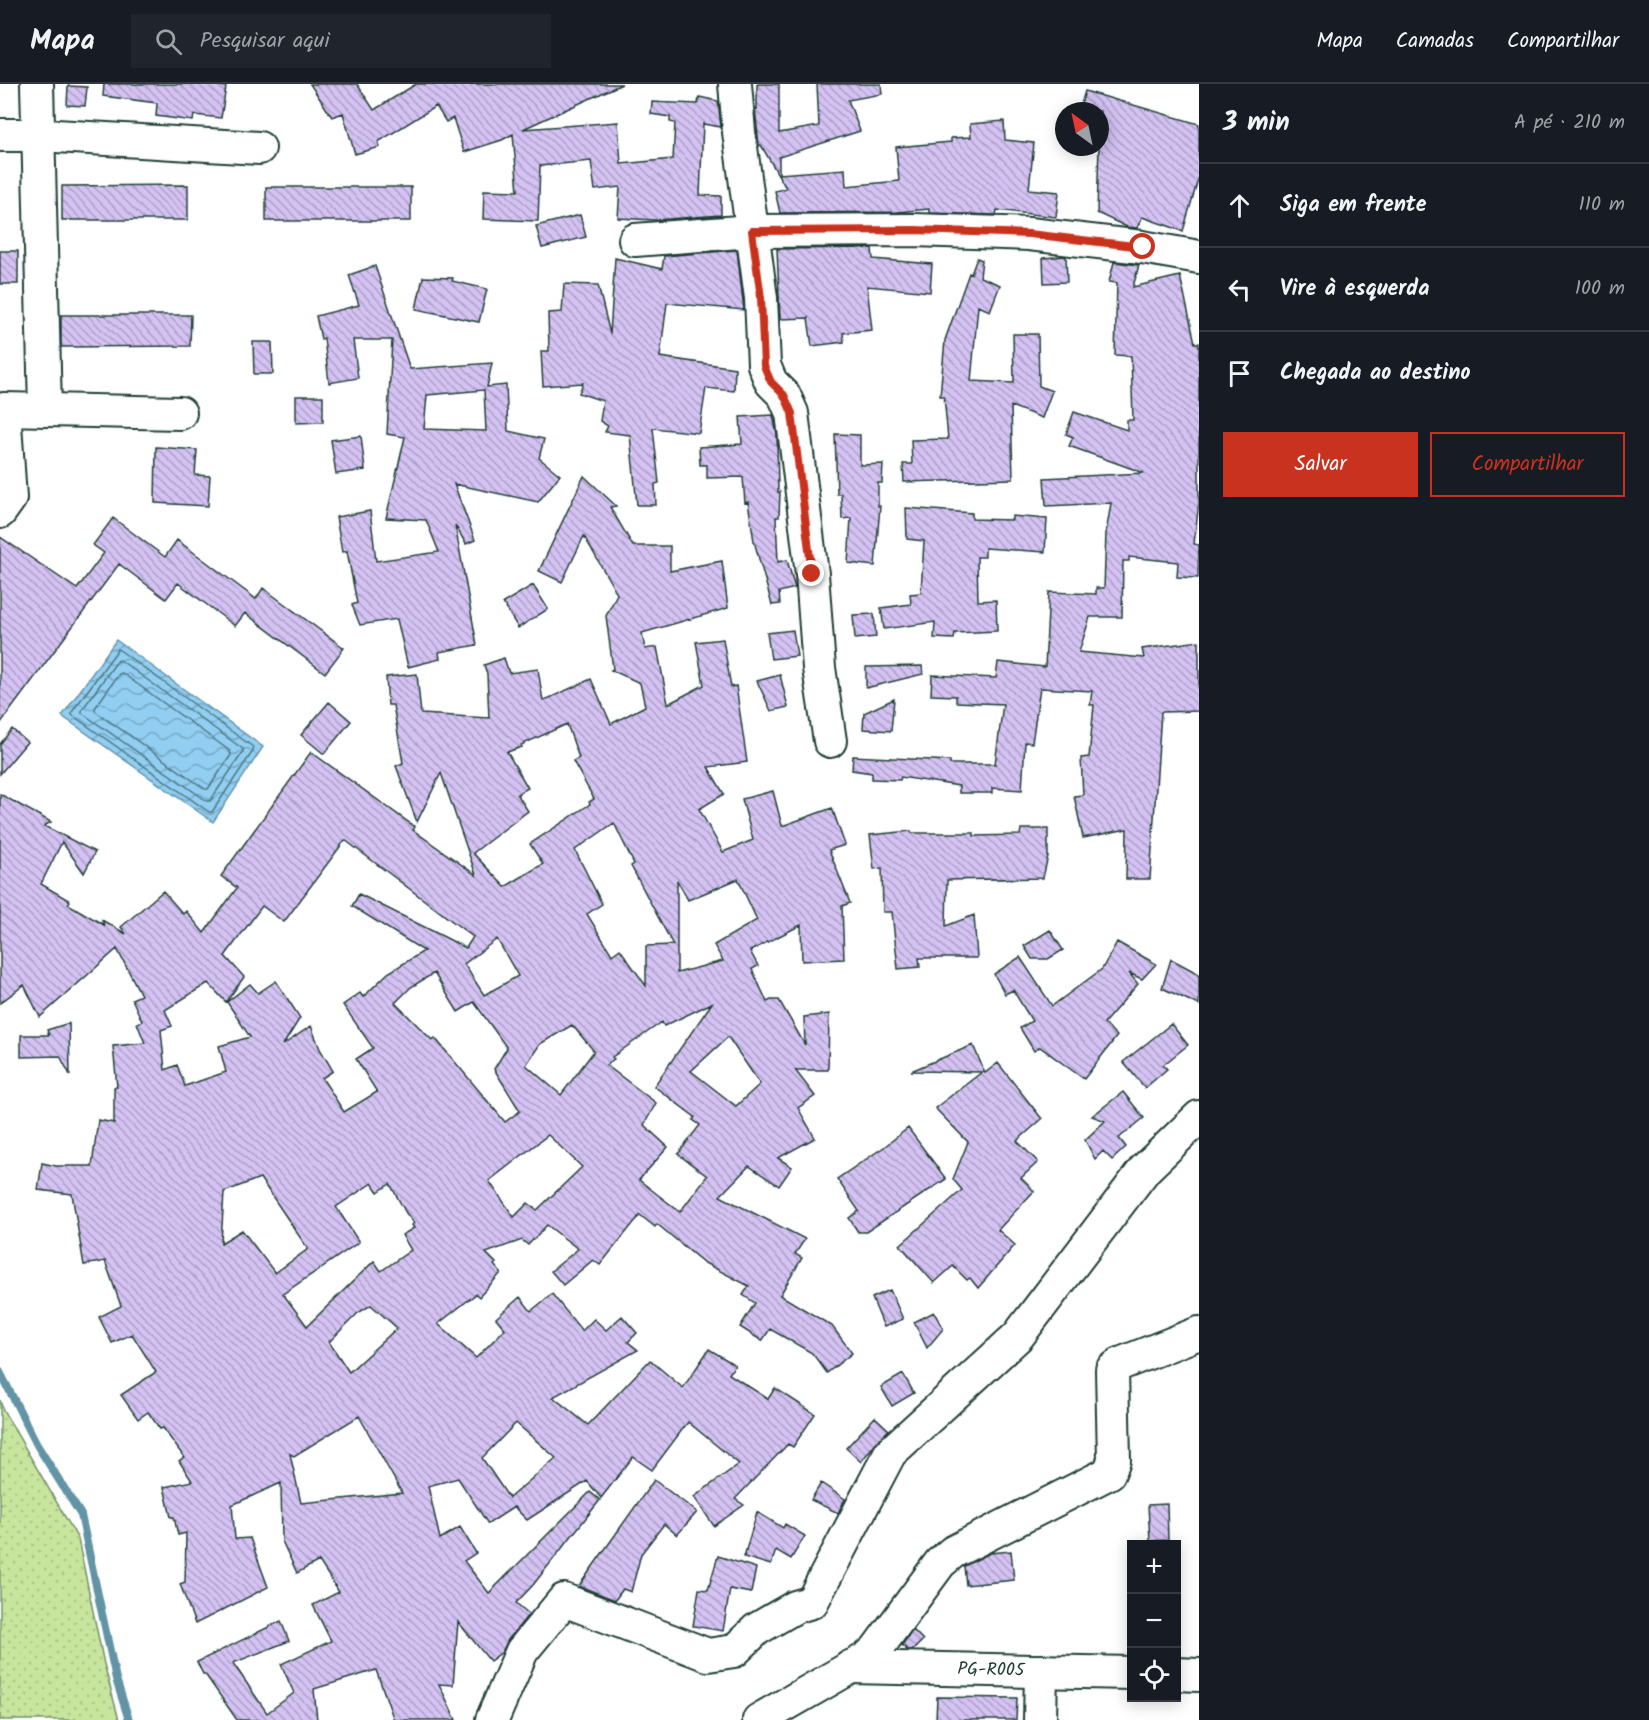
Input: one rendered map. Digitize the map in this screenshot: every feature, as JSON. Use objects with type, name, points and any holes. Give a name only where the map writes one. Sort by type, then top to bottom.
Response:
[{"type":"street","points":[[37,84],[45,410]]},
{"type":"street","points":[[735,84],[739,132],[761,298],[764,366],[771,382],[784,395],[792,413],[812,574],[819,668],[830,741]]},
{"type":"street","points":[[0,135],[39,135],[259,148]]},
{"type":"street","points":[[635,240],[752,231],[914,230],[1029,234],[1143,247],[1199,257]]},
{"type":"street","points":[[0,512],[10,498],[4,409],[180,413]]},
{"type":"street","points":[[492,1720],[522,1652],[564,1600],[708,1654],[734,1651],[757,1629],[795,1607],[812,1602],[890,1452],[1018,1335],[1145,1169],[1199,1117]]},
{"type":"street","points":[[759,1720],[850,1668],[876,1650],[940,1563],[953,1552],[1109,1473],[1114,1460],[1112,1370],[1120,1364],[1199,1333]]},
{"type":"street","name":"PG-R005","points":[[850,1668],[1127,1673]]},
{"type":"street","points":[[1040,1720],[1041,1671]]},
{"type":"street","points":[[1181,1674],[1199,1675]]},
{"type":"green space","points":[[0,1400],[3,1410],[78,1539],[104,1664],[119,1720],[0,1720]]},
{"type":"water","points":[[116,640],[263,747],[213,822],[62,716]]},
{"type":"building","points":[[104,84],[210,84],[226,87],[221,118],[194,115],[193,121],[156,116],[157,103],[103,96]]},
{"type":"building","points":[[310,84],[357,84],[374,110],[416,84],[622,84],[523,129],[618,122],[621,164],[673,159],[675,123],[670,122],[670,117],[651,114],[652,102],[698,104],[699,97],[718,101],[721,127],[703,124],[700,195],[721,196],[721,215],[655,220],[618,218],[620,187],[595,190],[591,161],[540,166],[538,221],[483,219],[484,190],[518,191],[513,134],[502,140],[464,152],[453,118],[446,122],[436,106],[378,142],[380,147],[355,154],[343,113],[332,117]]},
{"type":"building","points":[[757,84],[779,84],[779,133],[819,126],[817,84],[881,84],[882,94],[848,100],[860,131],[779,157],[779,174],[845,169],[846,186],[899,181],[896,147],[951,142],[951,138],[971,137],[970,124],[1004,121],[1005,140],[1034,143],[1029,189],[1059,192],[1056,217],[997,210],[996,215],[929,213],[929,209],[897,212],[780,213],[775,191],[786,188],[759,145],[755,108],[757,109]]},
{"type":"building","points":[[68,86],[87,87],[85,106],[67,105]]},
{"type":"building","points":[[1085,91],[1199,124],[1199,176],[1183,231],[1142,217],[1137,228],[1127,227],[1097,213],[1099,156],[1109,156],[1109,102],[1082,102]]},
{"type":"building","points":[[188,185],[188,220],[62,220],[62,186]]},
{"type":"building","points":[[266,187],[411,187],[411,221],[266,221]]},
{"type":"building","points":[[580,215],[586,237],[542,248],[536,226]]},
{"type":"building","points":[[872,248],[873,259],[932,264],[930,292],[867,286],[872,330],[843,333],[844,342],[812,346],[808,318],[780,319],[777,249]]},
{"type":"building","points":[[737,250],[744,310],[667,303],[660,357],[735,368],[734,391],[706,388],[699,433],[653,428],[659,483],[655,484],[656,505],[637,505],[630,435],[605,432],[608,426],[600,421],[603,401],[579,393],[583,383],[543,386],[541,351],[549,351],[548,313],[562,312],[564,284],[598,285],[610,334],[615,258],[662,269],[664,256]]},
{"type":"building","points":[[0,251],[18,251],[18,284],[0,284]]},
{"type":"building","points":[[1066,256],[1067,282],[1044,283],[1043,258]]},
{"type":"building","points":[[977,258],[982,260],[980,277],[1000,285],[990,311],[978,306],[971,381],[1014,383],[1013,334],[1038,334],[1039,386],[1052,391],[1042,418],[1011,406],[1013,479],[904,482],[903,464],[912,464],[911,440],[948,439],[944,396],[940,396],[945,340],[969,273],[971,274]]},
{"type":"building","points":[[1114,262],[1139,265],[1133,287],[1180,276],[1195,343],[1199,343],[1199,502],[1194,544],[1199,545],[1198,578],[1177,577],[1178,562],[1129,557],[1129,561],[1123,561],[1122,617],[1090,617],[1079,652],[1144,658],[1142,649],[1199,641],[1199,711],[1161,712],[1150,879],[1126,879],[1127,829],[1083,838],[1074,796],[1083,795],[1081,758],[1089,757],[1094,705],[1090,705],[1092,691],[1040,688],[1032,743],[1025,742],[1022,790],[992,788],[992,793],[959,793],[959,786],[901,777],[900,780],[872,779],[872,773],[852,770],[853,756],[950,761],[950,764],[995,764],[1003,704],[956,702],[956,696],[931,695],[932,675],[996,678],[998,662],[1045,667],[1049,592],[1096,594],[1096,588],[1104,588],[1106,533],[1111,503],[1046,506],[1044,478],[1144,473],[1069,446],[1073,437],[1066,434],[1074,412],[1127,430],[1127,420],[1133,420],[1131,356],[1115,355],[1117,283],[1109,282]]},
{"type":"building","points":[[375,266],[410,369],[492,363],[487,387],[506,385],[508,431],[544,439],[539,458],[560,475],[538,502],[454,484],[475,540],[466,544],[455,525],[477,645],[439,652],[440,659],[408,667],[397,619],[360,625],[352,605],[357,603],[347,551],[342,552],[336,517],[370,511],[376,561],[439,552],[426,520],[386,518],[405,437],[387,434],[392,340],[353,340],[358,378],[329,383],[324,338],[321,339],[316,316],[359,305],[349,275]],"holes":[[[484,390],[486,431],[424,429],[427,395]]]},
{"type":"building","points":[[423,277],[453,278],[452,281],[487,289],[479,322],[416,309]]},
{"type":"building","points":[[61,315],[191,315],[190,346],[61,347]]},
{"type":"building","points":[[253,342],[272,342],[273,374],[254,374]]},
{"type":"building","points":[[296,396],[323,396],[323,422],[296,423]]},
{"type":"building","points":[[773,415],[777,435],[778,492],[780,492],[779,517],[776,517],[778,562],[787,560],[795,588],[779,592],[780,604],[772,605],[754,541],[748,502],[745,503],[743,477],[707,478],[707,465],[700,465],[699,447],[742,444],[740,417]]},
{"type":"building","points":[[835,434],[860,435],[860,465],[883,464],[882,483],[878,483],[878,506],[880,506],[875,566],[848,563],[851,518],[842,519],[841,494],[837,494]]},
{"type":"building","points":[[361,436],[365,470],[336,474],[331,440]]},
{"type":"building","points":[[156,447],[197,450],[195,475],[210,476],[208,506],[155,503]]},
{"type":"building","points":[[584,476],[616,506],[610,507],[633,546],[670,546],[670,571],[722,561],[728,608],[642,633],[645,649],[657,647],[668,704],[704,685],[696,642],[723,639],[731,687],[736,686],[747,762],[708,767],[724,794],[699,809],[723,852],[753,840],[742,799],[773,791],[782,826],[832,808],[845,845],[829,850],[850,903],[842,906],[844,959],[802,961],[801,925],[750,951],[758,966],[752,969],[767,1002],[779,1000],[805,1045],[804,1017],[829,1014],[828,1070],[795,1070],[815,1096],[798,1108],[815,1138],[778,1158],[792,1167],[779,1186],[749,1166],[720,1196],[805,1239],[795,1254],[802,1258],[780,1295],[832,1326],[852,1353],[827,1373],[812,1353],[770,1329],[762,1341],[740,1327],[755,1303],[743,1295],[749,1286],[703,1262],[657,1224],[655,1227],[640,1215],[600,1265],[593,1260],[563,1285],[551,1271],[578,1249],[547,1225],[528,1245],[522,1240],[486,1253],[496,1263],[494,1265],[501,1273],[479,1297],[476,1294],[438,1324],[476,1358],[505,1329],[496,1318],[520,1297],[531,1311],[552,1294],[582,1331],[594,1319],[606,1330],[622,1316],[637,1333],[628,1342],[638,1350],[553,1397],[588,1425],[650,1360],[683,1388],[709,1349],[735,1365],[729,1374],[768,1399],[775,1388],[815,1414],[793,1447],[788,1444],[735,1499],[744,1505],[714,1526],[694,1497],[739,1464],[688,1422],[652,1470],[633,1457],[601,1498],[587,1481],[527,1520],[514,1507],[488,1524],[458,1478],[428,1486],[440,1539],[460,1527],[476,1553],[464,1561],[489,1593],[590,1492],[600,1500],[516,1603],[529,1614],[508,1640],[502,1652],[490,1661],[458,1622],[453,1685],[439,1684],[456,1720],[394,1720],[376,1670],[314,1689],[317,1720],[237,1720],[203,1674],[197,1662],[281,1621],[289,1641],[233,1663],[267,1713],[294,1693],[281,1664],[331,1641],[313,1605],[339,1592],[319,1561],[297,1573],[282,1541],[281,1483],[232,1505],[235,1539],[250,1538],[268,1587],[195,1624],[180,1584],[185,1582],[186,1533],[178,1535],[164,1487],[192,1481],[179,1461],[184,1457],[163,1428],[160,1429],[148,1412],[138,1419],[121,1395],[156,1372],[132,1334],[112,1343],[99,1317],[121,1306],[105,1261],[84,1265],[72,1194],[38,1190],[42,1163],[56,1166],[92,1166],[98,1120],[114,1123],[114,1087],[117,1087],[113,1046],[145,1043],[137,1023],[142,1021],[132,999],[141,995],[117,949],[40,1017],[24,985],[0,1003],[0,794],[51,822],[44,826],[95,852],[84,873],[62,842],[41,884],[70,901],[68,904],[104,925],[102,920],[126,934],[121,927],[163,891],[183,914],[186,911],[204,933],[237,888],[221,876],[311,752],[415,827],[413,830],[476,875],[441,773],[417,822],[396,766],[403,763],[393,705],[388,705],[386,677],[417,674],[421,714],[489,718],[487,674],[484,665],[504,658],[509,673],[538,669],[543,701],[591,679],[611,724],[645,706],[640,683],[611,670],[613,669],[606,616],[617,594],[584,536],[562,582],[539,571]],"holes":[[[567,724],[579,758],[573,761],[594,799],[530,844],[543,864],[505,887],[473,853],[528,811],[517,794],[528,788],[507,752],[522,747],[521,745]],[[614,823],[634,864],[631,866],[673,945],[646,946],[646,986],[620,949],[612,955],[587,914],[602,904],[575,850]],[[345,840],[473,937],[466,948],[359,894],[352,906],[424,951],[388,973],[363,997],[360,993],[343,1005],[373,1048],[356,1059],[377,1092],[344,1112],[322,1078],[333,1071],[320,1049],[311,1026],[283,1045],[300,1018],[276,981],[258,993],[250,984],[227,1002],[250,1037],[219,1046],[226,1072],[185,1086],[177,1065],[165,1070],[161,1030],[172,1026],[165,1010],[208,983],[226,1002],[244,977],[225,956],[262,906],[284,922]],[[738,879],[757,920],[714,945],[723,961],[677,973],[677,880],[688,900]],[[497,939],[518,976],[484,995],[464,964]],[[434,973],[458,1012],[474,1002],[507,1048],[494,1069],[520,1111],[505,1122],[435,1038],[432,1040],[395,1003],[411,987]],[[712,1003],[654,1086],[695,1117],[693,1120],[700,1125],[678,1154],[707,1176],[680,1212],[639,1180],[668,1147],[644,1125],[656,1103],[606,1065],[614,1059],[612,1057],[662,1022],[664,1026]],[[572,1025],[594,1051],[561,1095],[526,1065],[540,1044]],[[728,1037],[760,1084],[736,1106],[691,1071]],[[548,1135],[582,1167],[537,1210],[528,1203],[514,1217],[489,1181]],[[260,1178],[308,1249],[275,1273],[242,1230],[221,1243],[224,1192]],[[372,1183],[378,1192],[390,1184],[414,1223],[412,1225],[414,1228],[402,1235],[411,1250],[381,1271],[374,1261],[307,1326],[283,1294],[359,1242],[336,1207]],[[371,1305],[397,1328],[349,1372],[329,1342],[358,1313]],[[359,1416],[402,1493],[301,1503],[290,1454],[294,1456]],[[516,1423],[556,1458],[509,1498],[482,1458]]]},
{"type":"building","points":[[906,508],[972,513],[972,519],[1012,520],[1012,516],[1047,519],[1045,552],[985,548],[985,557],[977,557],[978,601],[996,600],[997,631],[955,633],[954,639],[934,638],[935,622],[884,629],[881,608],[911,604],[910,594],[921,593],[924,541],[907,539]]},
{"type":"building","points":[[113,518],[165,557],[177,540],[256,599],[263,588],[344,648],[325,673],[245,613],[235,626],[178,583],[166,599],[119,564],[0,724],[0,537],[77,589],[104,553],[93,545]]},
{"type":"building","points":[[533,585],[548,609],[518,628],[503,603]]},
{"type":"building","points":[[874,614],[876,637],[855,639],[853,615]]},
{"type":"building","points":[[793,630],[797,656],[771,659],[767,633]]},
{"type":"building","points":[[922,666],[923,674],[866,688],[866,667]]},
{"type":"building","points":[[780,675],[788,707],[771,711],[757,681]]},
{"type":"building","points":[[894,699],[891,731],[863,729],[864,713]]},
{"type":"building","points":[[329,702],[351,721],[324,754],[301,735]]},
{"type":"building","points":[[12,729],[27,742],[0,774],[0,744]]},
{"type":"building","points":[[1021,829],[1048,829],[1048,856],[1043,878],[947,880],[946,926],[974,915],[977,958],[919,958],[920,967],[898,969],[892,912],[883,912],[882,868],[874,869],[870,835],[911,831],[912,833],[974,833],[974,836],[1020,835]]},
{"type":"building","points":[[1050,930],[1063,950],[1048,959],[1032,959],[1024,946]]},
{"type":"building","points":[[1117,942],[1156,964],[1142,979],[1129,973],[1138,984],[1104,1023],[1117,1036],[1084,1079],[1040,1047],[1034,1051],[1020,1028],[1032,1021],[1013,990],[1005,994],[994,974],[1020,957],[1052,1006],[1102,969]]},
{"type":"building","points":[[1171,959],[1199,974],[1199,1005],[1162,988]]},
{"type":"building","points":[[69,1023],[70,1075],[60,1056],[21,1057],[21,1035],[49,1035],[47,1030]]},
{"type":"building","points":[[1171,1024],[1188,1045],[1163,1065],[1167,1069],[1145,1088],[1123,1062]]},
{"type":"building","points":[[973,1045],[985,1073],[998,1063],[1042,1119],[1017,1141],[1038,1162],[1021,1178],[1034,1191],[998,1230],[1015,1245],[978,1288],[970,1278],[967,1280],[953,1266],[934,1283],[900,1245],[962,1190],[953,1179],[968,1142],[935,1108],[982,1072],[911,1071]]},
{"type":"building","points":[[1123,1092],[1144,1118],[1119,1138],[1126,1147],[1112,1160],[1103,1151],[1095,1159],[1085,1140],[1105,1121],[1092,1116]]},
{"type":"building","points":[[908,1128],[946,1179],[866,1232],[858,1232],[849,1218],[859,1211],[837,1179]]},
{"type":"building","points":[[890,1290],[903,1319],[884,1327],[872,1298]]},
{"type":"building","points":[[934,1312],[943,1329],[927,1348],[914,1322]]},
{"type":"building","points":[[903,1374],[914,1393],[892,1406],[881,1387]]},
{"type":"building","points":[[875,1417],[889,1430],[861,1462],[846,1448]]},
{"type":"building","points":[[654,1480],[697,1512],[677,1535],[664,1524],[641,1554],[631,1592],[623,1589],[615,1600],[579,1586]]},
{"type":"building","points":[[821,1483],[845,1499],[838,1513],[811,1500]]},
{"type":"building","points":[[1167,1504],[1168,1540],[1150,1540],[1148,1505]]},
{"type":"building","points":[[757,1512],[783,1528],[785,1524],[805,1536],[791,1559],[776,1550],[771,1565],[744,1557]]},
{"type":"building","points":[[1011,1551],[1014,1580],[966,1585],[964,1566],[990,1553]]},
{"type":"building","points":[[718,1556],[756,1568],[751,1593],[730,1589],[723,1631],[693,1626],[699,1589],[708,1590]]},
{"type":"building","points":[[913,1630],[923,1640],[913,1650],[907,1650],[902,1645]]},
{"type":"building","points":[[937,1697],[1017,1698],[1016,1720],[936,1720]]},
{"type":"waterway","points":[[0,1372],[37,1445],[81,1515],[116,1679],[129,1720]]},
{"type":"route","points":[[812,574],[792,413],[784,395],[771,382],[764,366],[761,298],[752,231],[914,230],[1029,234],[1143,247]]}]
